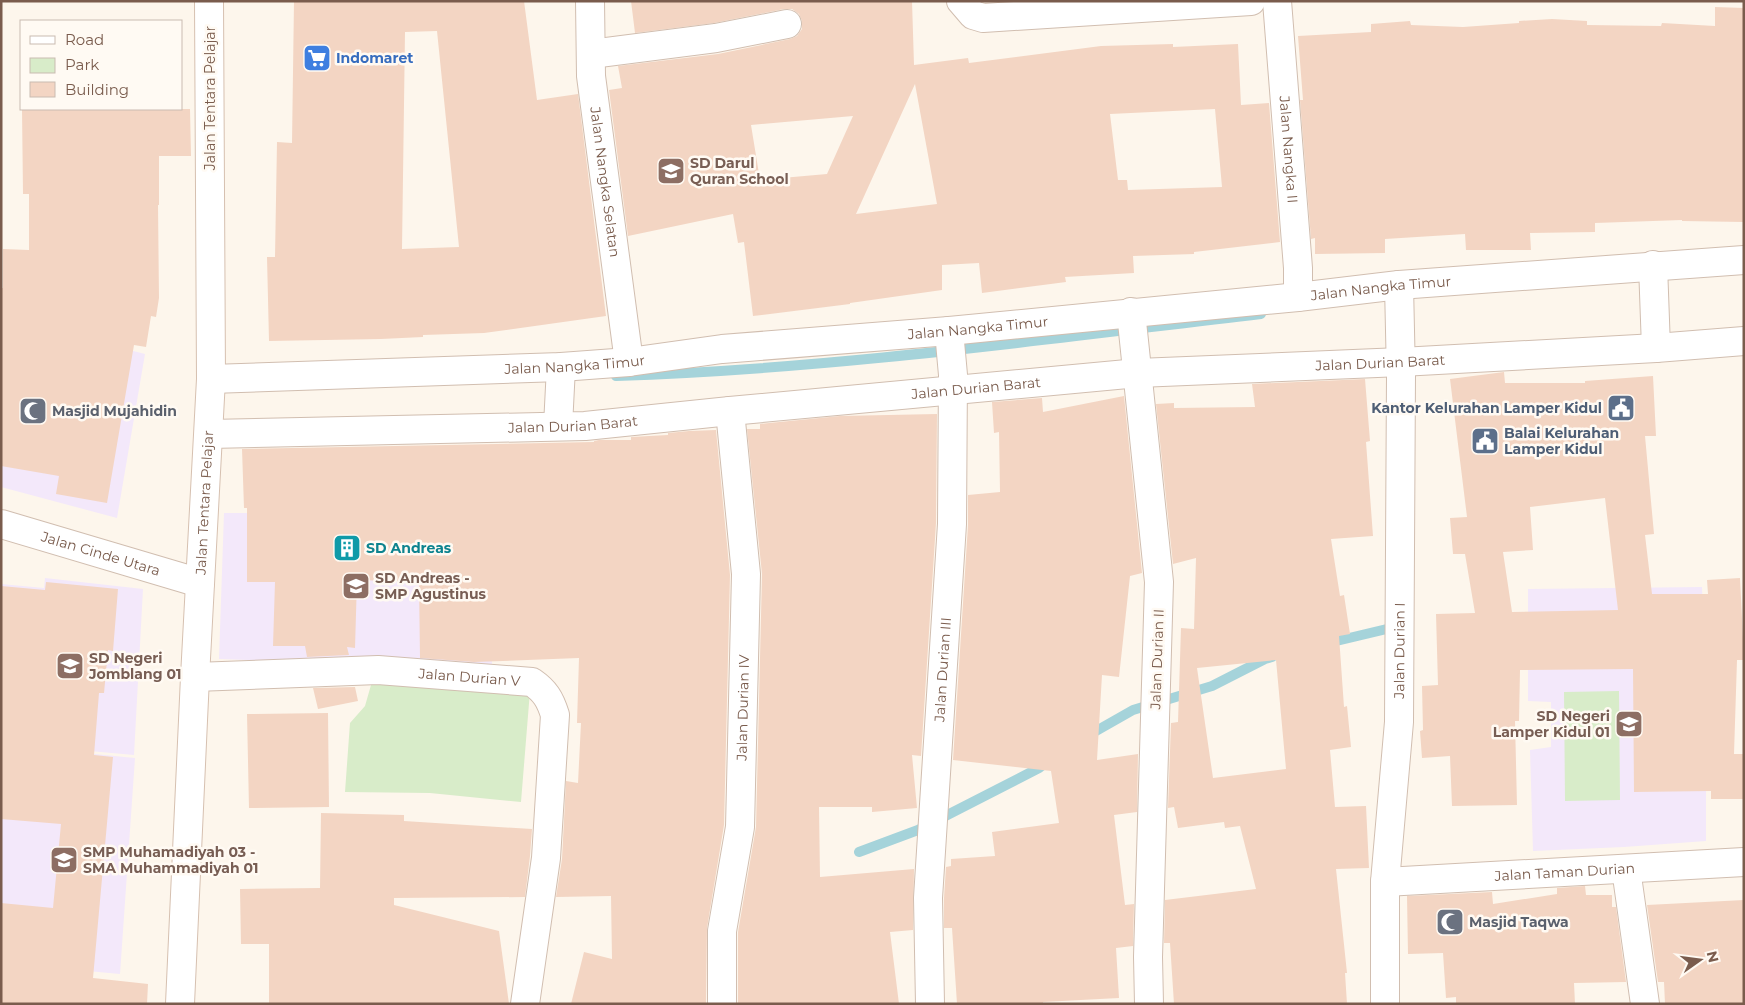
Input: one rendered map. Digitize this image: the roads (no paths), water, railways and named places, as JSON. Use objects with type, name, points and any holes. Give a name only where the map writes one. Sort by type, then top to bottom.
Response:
[{"type":"street","name":"Jalan Tentara Pelajar","points":[[180,1004],[194,677],[211,379],[209,1]]},
{"type":"street","name":"Jalan Nangka Selatan","points":[[590,1],[592,76],[629,362]]},
{"type":"street","points":[[961,1],[973,15],[983,18],[1251,1]]},
{"type":"street","name":"Jalan Nangka II","points":[[1277,1],[1298,268],[1298,297]]},
{"type":"street","points":[[591,54],[716,38],[787,24]]},
{"type":"street","name":"Jalan Nangka Timur","points":[[211,379],[561,371],[722,350],[949,333],[1298,297],[1400,291],[1744,260]]},
{"type":"street","points":[[1654,268],[1656,342]]},
{"type":"street","name":"Jalan Durian I","points":[[1385,1004],[1385,882],[1399,722],[1400,291]]},
{"type":"street","name":"Jalan Durian II","points":[[1132,314],[1160,582],[1148,957],[1149,1004]]},
{"type":"street","name":"Jalan Durian III","points":[[930,1004],[928,898],[952,524],[953,383],[949,333]]},
{"type":"street","name":"Jalan Durian Barat","points":[[209,434],[558,422],[585,426],[730,411],[1137,361],[1401,357],[1656,342],[1744,341]]},
{"type":"street","name":"Jalan Durian Barat","points":[[558,422],[561,371]]},
{"type":"street","name":"Jalan Durian IV","points":[[722,1004],[722,931],[740,827],[746,574],[730,411]]},
{"type":"street","name":"Jalan Cinde Utara","points":[[1,524],[200,583]]},
{"type":"street","name":"Jalan Durian V","points":[[194,677],[378,670],[532,682],[544,690],[551,700],[556,715],[546,858],[525,1004]]},
{"type":"street","name":"Jalan Taman Durian","points":[[1385,882],[1744,862]]},
{"type":"street","points":[[1626,869],[1645,1004]]},
{"type":"waterway","points":[[616,376],[778,367],[859,360],[1261,314]]},
{"type":"waterway","points":[[1328,643],[1391,628],[1391,620]]},
{"type":"waterway","points":[[1089,735],[1133,710],[1212,686],[1272,657]]},
{"type":"waterway","points":[[859,852],[918,830],[1039,768],[1047,762]]},
{"type":"place","name":"Indomaret","points":[[317,58]]},
{"type":"place","name":"SD Darul Quran School","points":[[671,171]]},
{"type":"place","name":"Kantor Kelurahan Lamper Kidul","points":[[1621,408]]},
{"type":"place","name":"Masjid Mujahidin","points":[[33,411]]},
{"type":"place","name":"Balai Kelurahan Lamper Kidul","points":[[1485,441]]},
{"type":"place","name":"SD Andreas","points":[[347,548]]},
{"type":"place","name":"SD Andreas - SMP Agustinus","points":[[356,586]]},
{"type":"place","name":"SD Negeri Jomblang 01","points":[[70,666]]},
{"type":"place","name":"SD Negeri Lamper Kidul 01","points":[[1629,724]]},
{"type":"place","name":"SMP Muhamadiyah 03 - SMA Muhammadiyah 01","points":[[64,860]]},
{"type":"place","name":"Masjid Taqwa","points":[[1450,922]]}]
